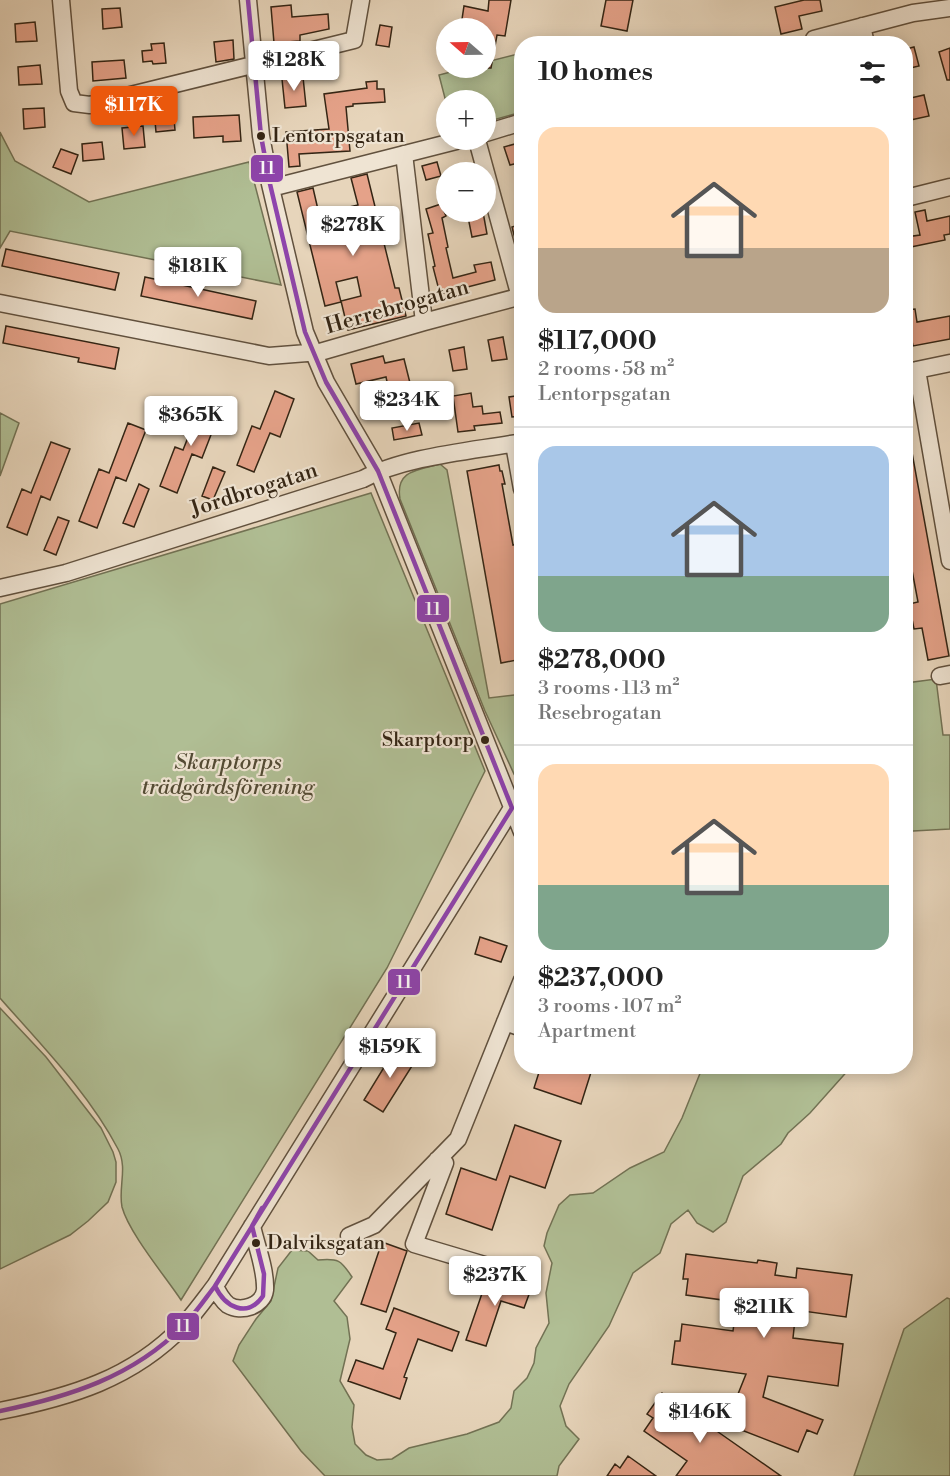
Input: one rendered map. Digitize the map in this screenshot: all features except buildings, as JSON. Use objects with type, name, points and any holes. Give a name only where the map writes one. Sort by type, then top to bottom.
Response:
[{"type":"street","points":[[61,0],[69,91],[74,103],[90,105],[354,40],[361,0]]},
{"type":"street","points":[[248,0],[261,136],[305,332],[326,382],[378,471],[514,813]]},
{"type":"street","points":[[825,36],[862,26],[913,6],[950,8]]},
{"type":"street","points":[[862,26],[864,36]]},
{"type":"street","points":[[496,130],[514,124]]},
{"type":"street","points":[[271,188],[436,146]]},
{"type":"street","points":[[480,150],[514,272]]},
{"type":"street","points":[[404,154],[424,322]]},
{"type":"street","points":[[913,196],[950,187]]},
{"type":"street","name":"Herrebrogatan","points":[[0,303],[269,356],[313,354],[514,299]]},
{"type":"street","points":[[913,371],[950,363]]},
{"type":"street","points":[[913,376],[950,561]]},
{"type":"street","name":"Jordbrogatan","points":[[0,588],[66,573],[363,479],[378,471],[514,444]]},
{"type":"street","points":[[0,1411],[73,1394],[112,1379],[147,1358],[183,1326],[215,1286],[512,808]]},
{"type":"street","points":[[349,1236],[374,1225],[458,1139],[514,1000]]},
{"type":"street","points":[[505,1022],[514,1025]]},
{"type":"street","points":[[437,1160],[445,1163],[414,1244],[488,1266]]},
{"type":"street","points":[[215,1286],[220,1296],[229,1305],[239,1308],[258,1303],[265,1292],[264,1277],[252,1226]]},
{"type":"green space","points":[[514,55],[514,114],[496,119],[496,90],[443,90],[440,78],[496,78],[496,60]]},
{"type":"green space","points":[[0,132],[15,161],[89,202],[249,162],[281,285],[10,231],[0,248]]},
{"type":"green space","points":[[0,413],[19,423],[0,476]]},
{"type":"green space","points":[[440,464],[447,470],[489,698],[514,695],[514,774],[485,711],[400,499],[401,482],[416,470]]},
{"type":"green space","name":"Skarptorps trädgårdsförening","points":[[371,493],[485,771],[387,968],[181,1300],[140,1242],[126,1217],[121,1200],[123,1171],[121,1156],[106,1128],[64,1070],[0,998],[0,604]]},
{"type":"green space","points":[[936,679],[943,735],[950,735],[950,829],[913,831],[913,682]]},
{"type":"green space","points":[[0,1008],[46,1057],[101,1128],[116,1162],[116,1182],[108,1202],[70,1235],[0,1269]]},
{"type":"green space","points":[[700,1074],[845,1074],[810,1113],[788,1133],[781,1144],[743,1176],[726,1222],[713,1232],[697,1223],[688,1210],[671,1224],[660,1253],[633,1273],[609,1326],[569,1384],[560,1406],[566,1426],[579,1439],[559,1466],[557,1476],[325,1476],[301,1451],[233,1361],[239,1345],[271,1301],[278,1268],[292,1250],[308,1251],[318,1260],[338,1261],[352,1277],[334,1301],[347,1317],[350,1339],[340,1381],[354,1405],[352,1427],[355,1444],[366,1455],[377,1460],[392,1459],[409,1448],[467,1434],[499,1422],[511,1408],[514,1391],[527,1378],[534,1363],[536,1348],[549,1323],[546,1293],[552,1263],[544,1246],[559,1205],[570,1195],[593,1193],[630,1168],[664,1152],[682,1118]]},
{"type":"green space","points":[[947,1298],[950,1299],[950,1476],[854,1476],[904,1329]]},
{"type":"transit line","name":"11","points":[[248,0],[261,136],[305,332],[326,382],[378,471],[512,808]]},
{"type":"transit line","name":"11","points":[[0,1411],[75,1391],[121,1372],[164,1344],[192,1317],[215,1286],[512,808]]},
{"type":"transit line","name":"11","points":[[215,1286],[224,1300],[237,1308],[250,1307],[263,1296],[264,1274],[252,1226],[262,1208]]},
{"type":"place","name":"Lentorpsgatan","points":[[261,136]]},
{"type":"place","name":"Skarptorp","points":[[485,740]]},
{"type":"place","name":"Dalviksgatan","points":[[256,1243]]}]
